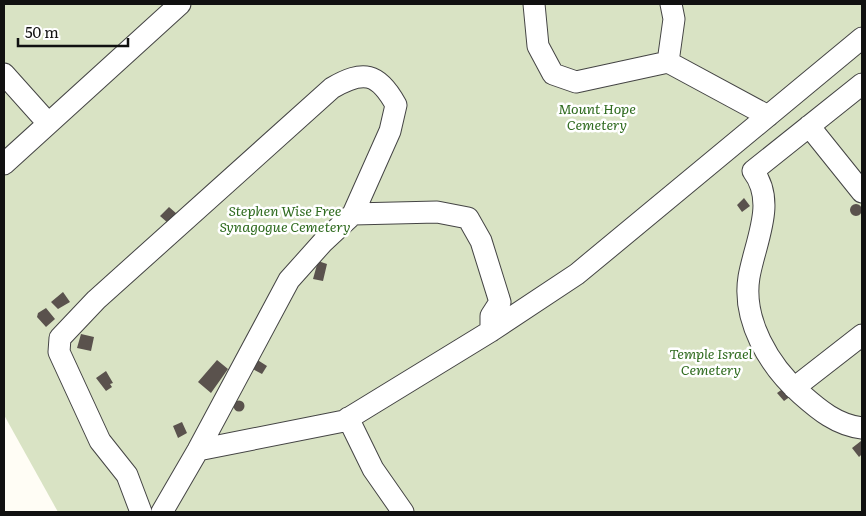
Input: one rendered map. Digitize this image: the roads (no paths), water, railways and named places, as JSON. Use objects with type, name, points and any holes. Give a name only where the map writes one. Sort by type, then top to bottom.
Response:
[{"type":"lane","points":[[4,164],[179,4]]},
{"type":"lane","points":[[534,4],[538,46],[553,74],[576,82],[668,62],[768,116]]},
{"type":"lane","points":[[668,62],[674,19],[671,4]]},
{"type":"lane","points":[[198,450],[348,418],[491,331],[577,274],[862,38]]},
{"type":"lane","points":[[4,74],[48,122]]},
{"type":"lane","points":[[141,512],[127,475],[100,441],[77,395],[59,352],[60,338],[96,300],[332,88],[350,77],[368,76],[379,81],[396,105],[390,131],[353,214],[323,242],[289,280],[198,450],[162,512]]},
{"type":"lane","points":[[862,84],[753,171],[760,180],[764,193],[764,210],[749,278],[751,315],[760,339],[775,367],[794,388],[823,413],[836,420],[862,428]]},
{"type":"lane","points":[[810,126],[862,192]]},
{"type":"lane","points":[[353,214],[437,212],[468,218],[481,241],[500,302],[491,316],[491,331]]},
{"type":"lane","points":[[794,388],[862,335]]},
{"type":"lane","points":[[348,418],[373,469],[403,512]]},
{"type":"park label","name":"Mount Hope Cemetery","points":[[597,116]]},
{"type":"park label","name":"Stephen Wise Free Synagogue Cemetery","points":[[285,218]]},
{"type":"park label","name":"Temple Israel Cemetery","points":[[711,362]]}]
